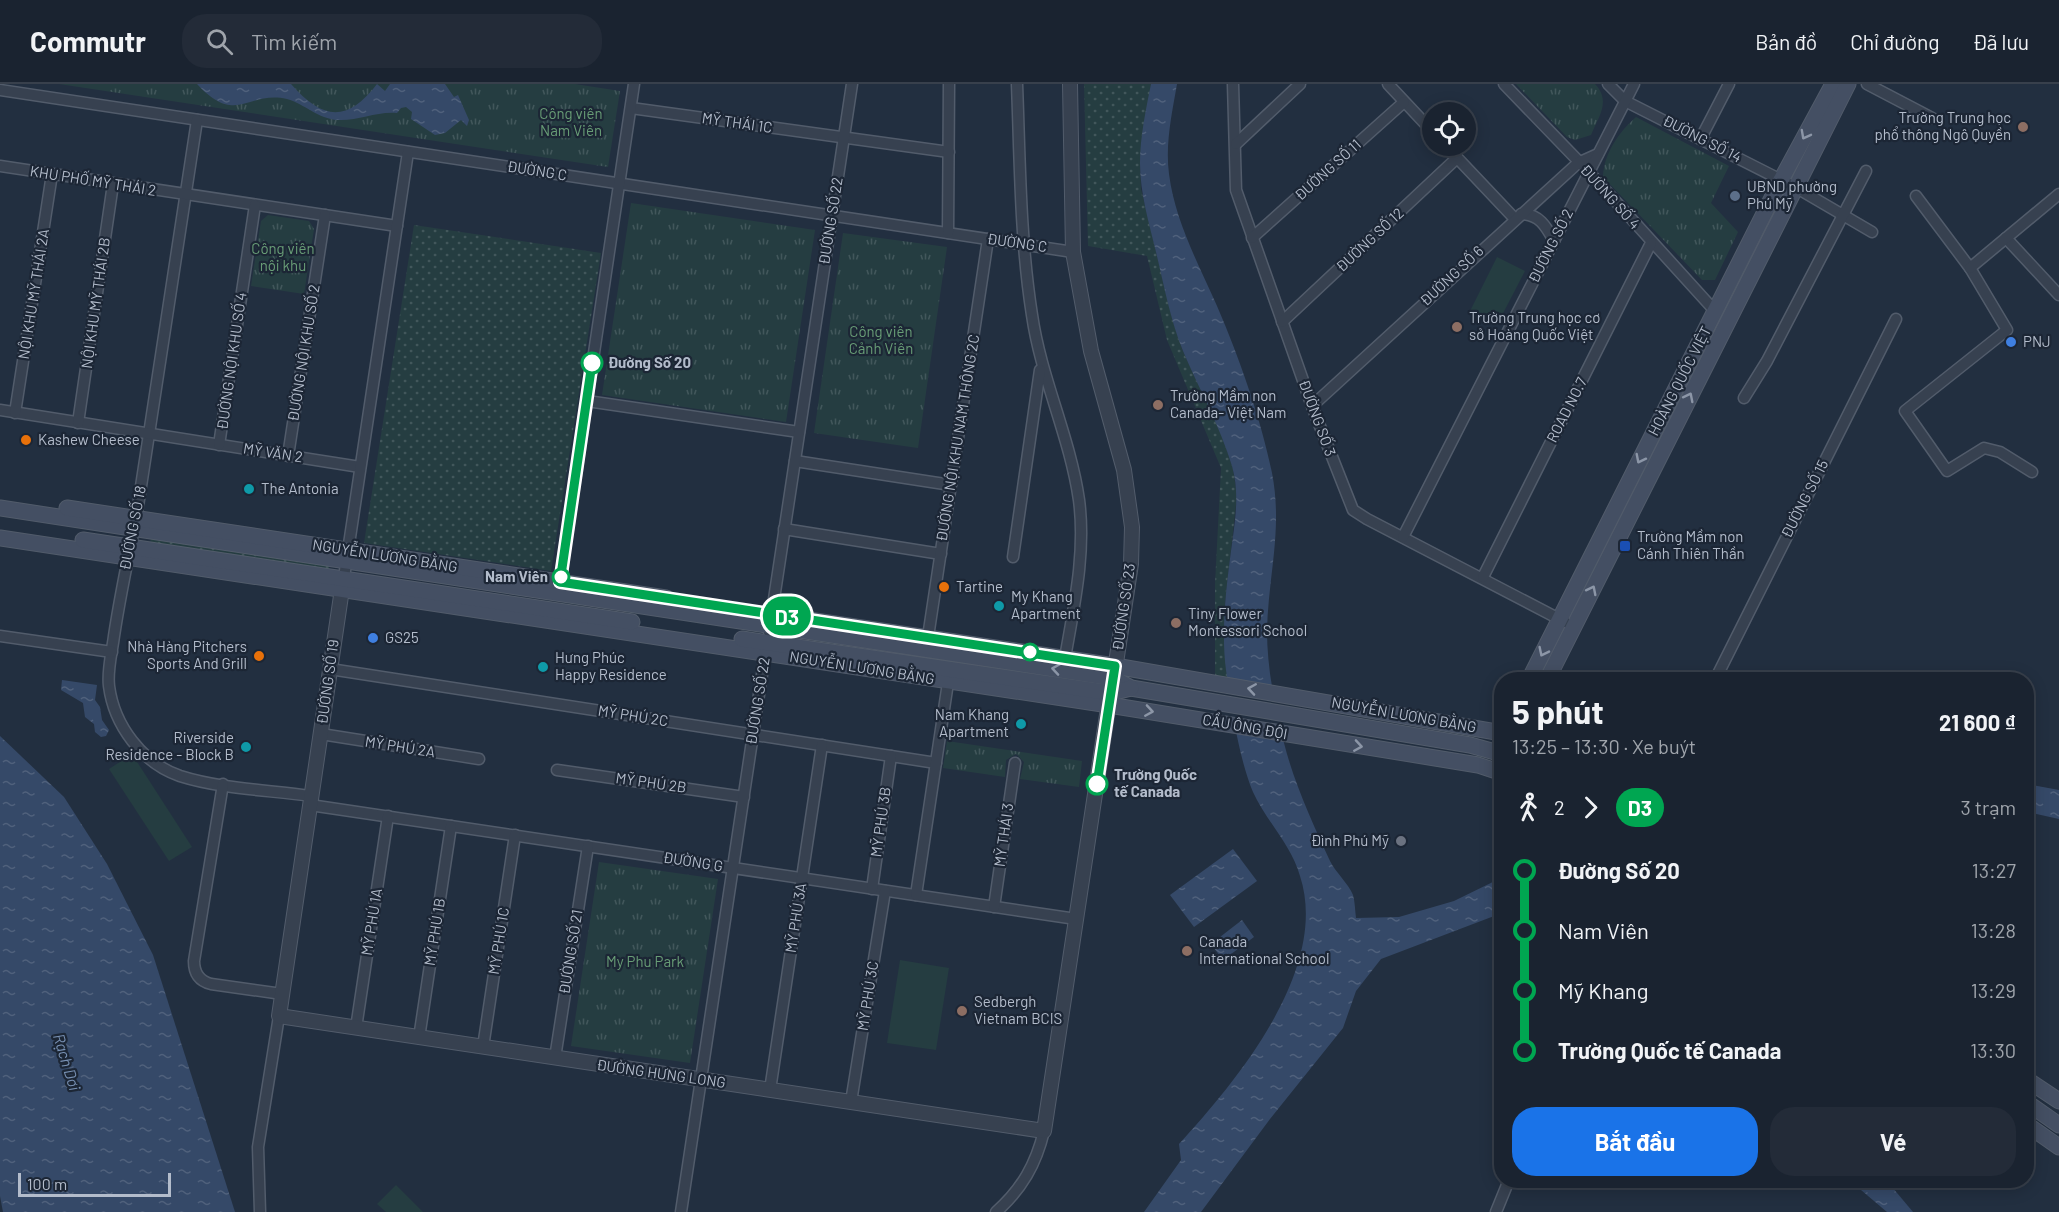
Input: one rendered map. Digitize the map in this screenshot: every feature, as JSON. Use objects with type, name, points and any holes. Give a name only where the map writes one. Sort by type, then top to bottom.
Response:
[{"type":"main road","name":"HOÀNG QUỐC VIỆT","points":[[1533,672],[1781,180],[1833,84]]},
{"type":"main road","name":"HOÀNG QUỐC VIỆT","points":[[1550,672],[1848,84]]},
{"type":"main road","name":"NGUYỄN LƯƠNG BẰNG","points":[[0,498],[135,524]]},
{"type":"main road","name":"NGUYỄN LƯƠNG BẰNG","points":[[0,508],[135,524],[771,619],[928,637],[1065,658],[1112,685],[1190,718]]},
{"type":"main road","name":"NGUYỄN LƯƠNG BẰNG","points":[[0,527],[129,552]]},
{"type":"main road","name":"NGUYỄN LƯƠNG BẰNG","points":[[0,538],[129,552],[949,675],[1112,685],[1197,680],[1494,733]]},
{"type":"main road","name":"NGUYỄN LƯƠNG BẰNG","points":[[771,619],[1193,699]]},
{"type":"main road","name":"CẦU ÔNG ĐỘI","points":[[1193,699],[1304,718]]},
{"type":"main road","name":"CẦU ÔNG ĐỘI","points":[[1190,718],[1494,769]]},
{"type":"main road","name":"NGUYỄN LƯƠNG BẰNG","points":[[1304,718],[1494,751]]},
{"type":"main road","points":[[2034,1084],[2059,1101]]},
{"type":"main road","points":[[2034,1108],[2059,1125]]},
{"type":"main road","points":[[2034,1130],[2059,1147]]},
{"type":"street","points":[[555,616],[634,84]]},
{"type":"street","name":"ĐƯỜNG SỐ 22","points":[[681,1212],[852,84]]},
{"type":"street","points":[[948,233],[949,84]]},
{"type":"street","points":[[1017,84],[1023,244],[1032,316],[1041,362],[1072,468],[1080,514],[1080,563],[1065,658]]},
{"type":"street","name":"ĐƯỜNG SỐ 23","points":[[1044,1131],[1131,564],[1130,507],[1120,451],[1091,351],[1073,252],[1070,84]]},
{"type":"street","name":"ĐƯỜNG SỐ 3","points":[[1233,84],[1236,190],[1312,406],[1353,510],[1573,626]]},
{"type":"street","points":[[1236,144],[1300,84]]},
{"type":"street","points":[[1388,84],[1422,121]]},
{"type":"street","name":"ĐƯỜNG SỐ 4","points":[[1504,84],[1589,172],[1715,311]]},
{"type":"street","name":"ĐƯỜNG SỐ 14","points":[[1608,84],[1625,101],[1795,187],[1872,232]]},
{"type":"street","name":"ĐƯỜNG SỐ 2","points":[[1403,537],[1634,84]]},
{"type":"street","points":[[1701,138],[1729,84]]},
{"type":"street","points":[[1867,84],[1932,118]]},
{"type":"street","name":"ĐƯỜNG C","points":[[0,90],[1073,252]]},
{"type":"street","name":"ĐƯỜNG SỐ 11","points":[[1252,238],[1404,102]]},
{"type":"street","name":"MỸ THÁI 1C","points":[[630,108],[949,152]]},
{"type":"street","name":"ĐƯỜNG SỐ 18","points":[[197,120],[135,524],[112,652],[109,674],[111,695],[121,722],[134,743],[152,760],[173,773],[311,800]]},
{"type":"street","name":"ĐƯỜNG SỐ 19","points":[[260,1212],[258,1147],[408,152]]},
{"type":"street","name":"ĐƯỜNG SỐ 6","points":[[1312,406],[1578,163],[1598,154]]},
{"type":"street","points":[[1457,158],[1518,216],[1535,216],[1543,222],[1554,241]]},
{"type":"street","name":"ĐƯỜNG SỐ 12","points":[[1282,322],[1457,158]]},
{"type":"street","name":"KHU PHỐ MỸ THÁI 2","points":[[0,166],[186,195]]},
{"type":"street","points":[[1744,398],[1767,361],[1866,171]]},
{"type":"street","name":"NỘI KHU MỸ THÁI 2A","points":[[15,413],[52,174]]},
{"type":"street","name":"NỘI KHU MỸ THÁI 2B","points":[[78,423],[113,184]]},
{"type":"street","points":[[1970,268],[2059,194]]},
{"type":"street","points":[[186,195],[397,226]]},
{"type":"street","points":[[1916,196],[1970,268],[2007,330],[1905,411],[1947,471],[1984,448],[2000,452],[2032,472]]},
{"type":"street","name":"ĐƯỜNG NỘI KHU SỐ 4","points":[[219,445],[255,205]]},
{"type":"street","name":"ĐƯỜNG NỘI KHU SỐ 2","points":[[288,456],[325,215]]},
{"type":"street","points":[[2006,238],[2059,295]]},
{"type":"street","name":"ĐƯỜNG NỘI KHU NAM THÔNG 2C","points":[[928,637],[988,239]]},
{"type":"street","name":"ROAD NO.7","points":[[1483,577],[1651,243]]},
{"type":"street","name":"ĐƯỜNG SỐ 15","points":[[1719,672],[1896,319]]},
{"type":"street","points":[[1013,556],[1041,362]]},
{"type":"street","points":[[587,401],[799,432]]},
{"type":"street","points":[[0,411],[149,435]]},
{"type":"street","name":"MỸ VĂN 2","points":[[149,435],[360,467]]},
{"type":"street","points":[[795,461],[951,485]]},
{"type":"street","points":[[784,529],[941,554]]},
{"type":"street","points":[[0,636],[112,652]]},
{"type":"street","name":"MỸ PHÚ 2C","points":[[330,669],[936,763]]},
{"type":"street","points":[[916,895],[949,675]]},
{"type":"street","name":"MỸ PHÚ 2A","points":[[321,734],[479,759]]},
{"type":"street","name":"MỸ PHÚ 3A","points":[[770,1090],[822,745]]},
{"type":"street","name":"MỸ PHÚ 3B","points":[[872,889],[891,756]]},
{"type":"street","name":"MỸ THÁI 3","points":[[994,907],[1015,763]]},
{"type":"street","name":"MỸ PHÚ 2B","points":[[557,770],[744,797]]},
{"type":"street","points":[[223,784],[194,961],[195,972],[206,983],[282,994]]},
{"type":"street","name":"ĐƯỜNG G","points":[[311,800],[451,826],[1076,919]]},
{"type":"street","name":"MỸ PHÚ 1A","points":[[356,1028],[388,816]]},
{"type":"street","name":"MỸ PHÚ 1B","points":[[419,1038],[451,826]]},
{"type":"street","name":"MỸ PHÚ 1C","points":[[483,1047],[515,835]]},
{"type":"street","name":"ĐƯỜNG SỐ 21","points":[[555,1058],[588,846]]},
{"type":"street","name":"MỸ PHÚ 3C","points":[[851,1102],[885,891]]},
{"type":"street","name":"ĐƯỜNG HƯNG LONG","points":[[279,1016],[1044,1131]]},
{"type":"street","points":[[996,1212],[1026,1178],[1036,1158],[1044,1131]]},
{"type":"street","points":[[1496,1212],[1506,1188]]},
{"type":"green space","name":"Công viên Nam Viên","points":[[59,84],[575,84],[620,91],[608,167]]},
{"type":"green space","points":[[1084,84],[1151,84],[1140,161],[1141,189],[1172,318],[1182,349],[1223,438],[1233,469],[1237,496],[1225,603],[1228,679],[1215,677],[1215,584],[1221,468],[1167,340],[1147,256],[1088,246]]},
{"type":"green space","points":[[1516,84],[1595,84],[1600,90],[1603,103],[1591,135],[1575,140],[1567,137]]},
{"type":"green space","points":[[1636,117],[1729,166],[1711,203],[1738,232],[1715,280],[1702,280],[1603,177],[1609,151],[1624,129]]},
{"type":"green space","points":[[631,203],[815,230],[786,422],[602,395]]},
{"type":"green space","name":"Công viên nội khu","points":[[268,215],[309,221],[314,229],[304,294],[251,286],[261,221]]},
{"type":"green space","points":[[414,225],[601,253],[551,571],[364,543]]},
{"type":"green space","name":"Công viên Cảnh Viên","points":[[843,233],[947,247],[918,448],[814,433]]},
{"type":"green space","points":[[1497,257],[1525,271],[1497,325],[1470,311]]},
{"type":"green space","points":[[151,538],[329,565],[329,570],[150,543]]},
{"type":"green space","points":[[947,741],[1082,761],[1079,787],[1020,779],[1024,762],[1016,754],[1006,760],[1005,777],[943,768]]},
{"type":"green space","points":[[132,754],[192,847],[169,861],[109,769]]},
{"type":"green space","name":"My Phu Park","points":[[599,862],[718,879],[690,1063],[571,1046]]},
{"type":"green space","points":[[900,960],[949,968],[936,1050],[887,1043]]},
{"type":"green space","points":[[396,1185],[423,1212],[386,1212],[377,1204]]},
{"type":"water","points":[[197,84],[291,84],[314,105],[335,112],[356,105],[377,84],[385,91],[390,84],[445,84],[454,97],[458,95],[469,120],[467,126],[461,120],[445,133],[435,135],[411,119],[412,112],[406,107],[401,108],[397,113],[338,120],[324,117],[287,99],[262,99],[233,105],[222,103],[211,97]]},
{"type":"water","points":[[1151,84],[1177,84],[1168,151],[1169,174],[1176,208],[1241,367],[1256,410],[1272,473],[1276,534],[1267,645],[1278,716],[1298,788],[1333,865],[1353,895],[1356,918],[1399,917],[1454,901],[1494,881],[1494,916],[1381,959],[1356,991],[1343,1028],[1270,1119],[1201,1212],[1144,1212],[1181,1160],[1179,1144],[1227,1088],[1273,1020],[1290,984],[1302,948],[1306,911],[1296,864],[1253,792],[1236,732],[1226,670],[1224,625],[1236,508],[1236,487],[1222,436],[1178,339],[1168,302],[1145,208],[1140,174],[1144,123]]},
{"type":"water","points":[[62,680],[97,685],[95,700],[100,707],[102,720],[109,730],[106,736],[101,737],[95,732],[94,724],[85,717],[83,703],[61,690]]},
{"type":"water","name":"Rạch Dơi","points":[[0,736],[64,797],[107,864],[153,955],[235,1212],[3,1212],[0,1196]]},
{"type":"water","points":[[2034,785],[2059,790],[2059,819],[2034,814]]},
{"type":"water","points":[[1233,849],[1257,881],[1194,927],[1170,895]]},
{"type":"water","points":[[1242,920],[1254,937],[1223,960],[1211,944]]},
{"type":"water","points":[[1860,1188],[1893,1188],[1913,1212],[1887,1212]]},
{"type":"pier","points":[[1224,678],[1276,687],[1286,740],[1235,732]]},
{"type":"bus line","name":"D3","points":[[592,363],[560,582],[1115,666],[1097,784]]},
{"type":"place","name":"Trường Trung học phổ thông Ngô Quyền","points":[[2023,127]]},
{"type":"place","name":"UBND phường Phú Mỹ","points":[[1735,196]]},
{"type":"place","name":"Trường Trung học cơ sở Hoàng Quốc Việt","points":[[1457,327]]},
{"type":"place","name":"PNJ","points":[[2011,342]]},
{"type":"place","name":"Đường Số 20","points":[[592,363]]},
{"type":"place","name":"Trường Mầm non Canada- Việt Nam","points":[[1158,405]]},
{"type":"place","name":"Kashew Cheese","points":[[26,440]]},
{"type":"place","name":"The Antonia","points":[[249,489]]},
{"type":"place","name":"Trường Mầm non Cánh Thiên Thần","points":[[1625,546]]},
{"type":"place","name":"Nam Viên","points":[[561,577]]},
{"type":"place","name":"Tartine","points":[[944,587]]},
{"type":"place","name":"My Khang Apartment","points":[[999,606]]},
{"type":"place","name":"Tiny Flower Montessori School","points":[[1176,623]]},
{"type":"place","name":"GS25","points":[[373,638]]},
{"type":"place","name":"Nhà Hàng Pitchers Sports And Grill","points":[[259,656]]},
{"type":"place","name":"Hưng Phúc Happy Residence","points":[[543,667]]},
{"type":"place","name":"Nam Khang Apartment","points":[[1021,724]]},
{"type":"place","name":"Riverside Residence - Block B","points":[[246,747]]},
{"type":"place","name":"Trường Quốc tế Canada","points":[[1097,784]]},
{"type":"place","name":"Đình Phú Mỹ","points":[[1401,841]]},
{"type":"place","name":"Canada International School","points":[[1187,951]]},
{"type":"place","name":"Sedbergh Vietnam BCIS","points":[[962,1011]]}]
